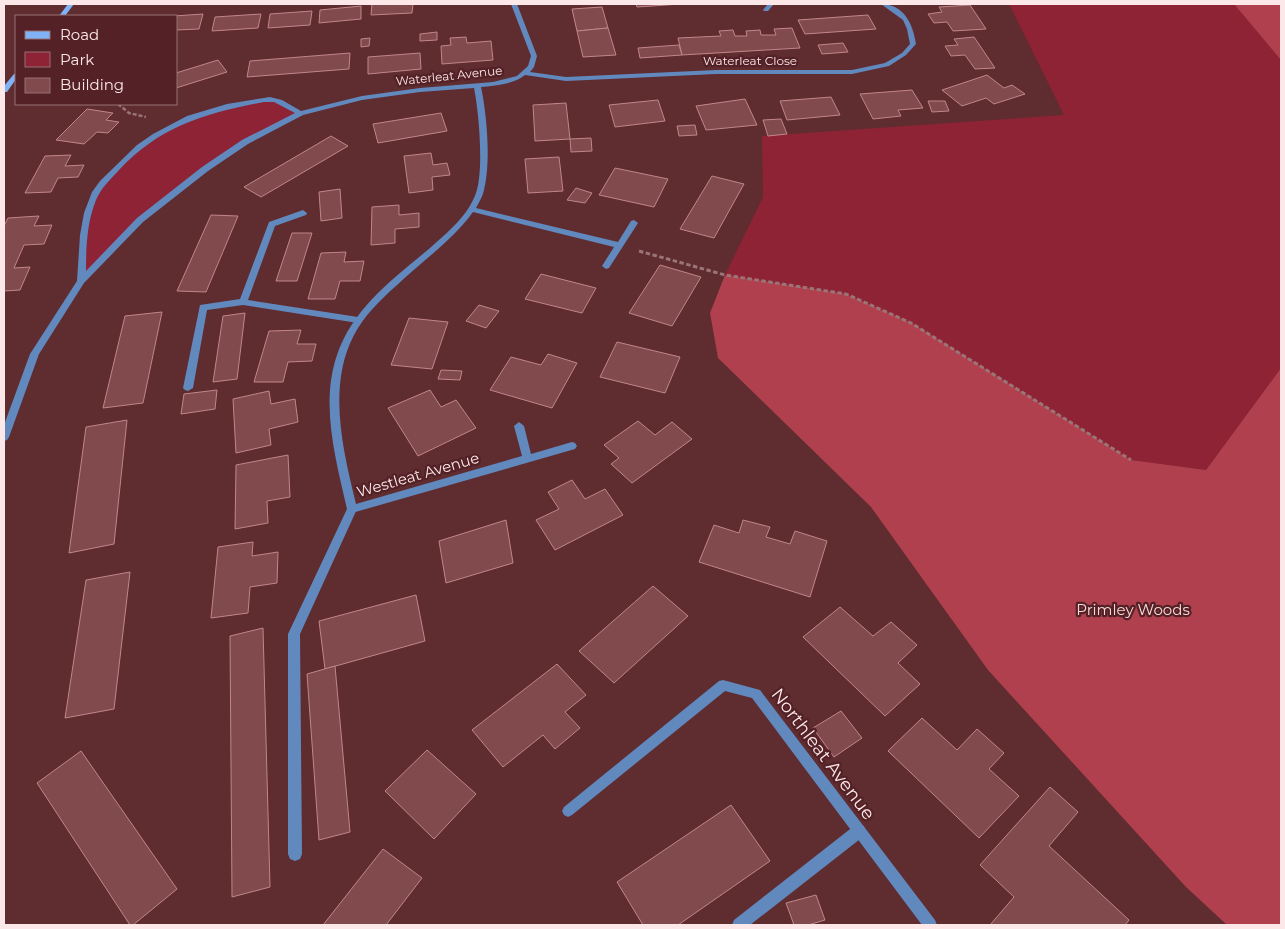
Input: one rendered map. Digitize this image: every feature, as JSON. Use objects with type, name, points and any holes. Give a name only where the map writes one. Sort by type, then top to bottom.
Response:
[{"type":"street","points":[[63,15],[71,4]]},
{"type":"street","name":"Waterleat Avenue","points":[[4,437],[35,354],[81,282],[140,220],[205,169],[245,142],[300,114],[362,98],[420,90],[477,86],[513,79],[525,73],[531,67],[534,56],[514,4]]},
{"type":"street","name":"Waterleat Close","points":[[525,73],[566,78],[716,72],[852,72],[887,65],[904,54],[912,44],[909,22],[901,13],[884,4]]},
{"type":"street","points":[[4,90],[15,76]]},
{"type":"street","name":"Westleat Avenue","points":[[477,86],[482,107],[483,152],[479,194],[471,209],[452,232],[373,301],[358,320],[348,338],[337,378],[337,430],[341,462],[352,509],[572,446]]},
{"type":"street","points":[[81,282],[82,252],[88,213],[97,191],[120,163],[144,142],[174,124],[203,112],[232,105],[273,99],[300,114]]},
{"type":"street","points":[[471,209],[619,245]]},
{"type":"street","points":[[243,302],[272,224],[304,213]]},
{"type":"street","points":[[606,266],[634,223]]},
{"type":"street","points":[[188,388],[203,307],[243,302],[358,320]]},
{"type":"street","points":[[519,426],[527,458]]},
{"type":"street","points":[[295,854],[294,634],[352,509]]},
{"type":"street","name":"Northleat Avenue","points":[[568,811],[723,686],[756,694],[930,925]]},
{"type":"street","points":[[739,925],[859,831]]},
{"type":"path","points":[[619,245],[725,275],[846,294],[912,323],[1131,460]]},
{"type":"green space","points":[[1009,4],[1234,4],[1281,60],[1281,368],[1206,470],[1131,460],[912,323],[846,294],[725,275],[763,197],[762,136],[1064,115]]},
{"type":"green space","points":[[1234,4],[1281,4],[1281,60]]},
{"type":"green space","points":[[273,99],[300,113],[245,142],[140,220],[81,281],[82,252],[97,191],[143,141],[203,112]]},
{"type":"green space","name":"Primley Woods","points":[[725,275],[846,294],[912,323],[1131,460],[1206,470],[1281,368],[1281,925],[1227,925],[1186,887],[988,670],[871,507],[718,358],[710,313]]},
{"type":"building","points":[[372,4],[413,4],[412,13],[371,15]]},
{"type":"building","points":[[636,4],[681,4],[637,7]]},
{"type":"building","points":[[970,5],[986,29],[953,31],[947,22],[934,23],[928,14],[942,12],[939,7]]},
{"type":"building","points":[[361,6],[361,19],[319,23],[320,10]]},
{"type":"building","points":[[602,7],[608,28],[577,31],[572,9]]},
{"type":"building","points":[[312,11],[310,25],[268,28],[270,14]]},
{"type":"building","points":[[203,14],[199,29],[178,30],[178,16]]},
{"type":"building","points":[[261,14],[258,28],[212,31],[215,17]]},
{"type":"building","points":[[868,15],[876,29],[805,34],[798,20]]},
{"type":"building","points":[[608,28],[616,55],[583,57],[577,31]]},
{"type":"building","points":[[792,28],[800,48],[682,55],[678,38],[721,36],[719,31],[733,30],[735,36],[747,36],[746,31],[760,30],[761,35],[776,35],[774,29]]},
{"type":"building","points":[[437,32],[437,40],[420,41],[420,34]]},
{"type":"building","points":[[466,37],[467,43],[491,41],[493,60],[442,64],[441,46],[451,45],[450,38]]},
{"type":"building","points":[[974,37],[995,68],[975,69],[965,55],[951,56],[945,46],[958,45],[954,39]]},
{"type":"building","points":[[370,38],[369,46],[361,47],[361,39]]},
{"type":"building","points":[[843,43],[848,52],[822,54],[818,45]]},
{"type":"building","points":[[679,45],[682,55],[640,58],[638,48]]},
{"type":"building","points":[[350,53],[349,69],[247,77],[250,61]]},
{"type":"building","points":[[420,53],[421,69],[368,74],[368,57]]},
{"type":"building","points":[[218,60],[227,72],[178,87],[178,72]]},
{"type":"building","points":[[987,75],[1004,88],[1012,85],[1025,94],[994,104],[986,98],[962,106],[942,90]]},
{"type":"building","points":[[912,90],[923,108],[898,110],[901,116],[873,119],[860,94]]},
{"type":"building","points":[[831,97],[840,115],[787,120],[780,101]]},
{"type":"building","points":[[745,99],[757,125],[706,130],[696,106]]},
{"type":"building","points":[[658,100],[665,121],[615,127],[609,105]]},
{"type":"building","points":[[928,101],[945,101],[949,111],[932,112]]},
{"type":"building","points":[[566,103],[570,139],[535,141],[533,105]]},
{"type":"building","points":[[87,109],[113,113],[106,120],[119,122],[108,133],[97,132],[84,144],[56,140]]},
{"type":"building","points":[[441,113],[447,131],[378,143],[373,124]]},
{"type":"building","points":[[781,119],[787,134],[768,136],[763,120]]},
{"type":"building","points":[[695,125],[697,135],[679,136],[677,126]]},
{"type":"building","points":[[331,136],[348,146],[261,197],[244,187]]},
{"type":"building","points":[[591,138],[592,151],[571,152],[570,139]]},
{"type":"building","points":[[431,153],[433,165],[447,163],[450,175],[432,177],[433,190],[409,193],[404,156]]},
{"type":"building","points":[[71,155],[65,166],[84,165],[78,177],[58,178],[51,192],[25,193],[45,156]]},
{"type":"building","points":[[559,157],[563,191],[528,193],[525,159]]},
{"type":"building","points":[[615,168],[668,179],[654,207],[599,195]]},
{"type":"building","points":[[712,176],[744,184],[714,238],[680,229]]},
{"type":"building","points":[[576,188],[592,193],[585,203],[567,200]]},
{"type":"building","points":[[340,189],[342,218],[321,221],[319,192]]},
{"type":"building","points":[[399,205],[399,215],[419,213],[419,227],[395,229],[395,243],[371,245],[372,207]]},
{"type":"building","points":[[211,215],[238,216],[206,292],[177,291]]},
{"type":"building","points":[[39,216],[34,226],[52,225],[44,244],[24,245],[14,268],[30,267],[20,290],[4,291],[4,226],[8,218]]},
{"type":"building","points":[[292,233],[312,233],[297,281],[276,281]]},
{"type":"building","points":[[346,252],[344,262],[364,261],[360,281],[340,281],[335,299],[308,299],[321,253]]},
{"type":"building","points":[[660,265],[701,277],[672,326],[629,313]]},
{"type":"building","points":[[541,274],[596,288],[582,313],[525,299]]},
{"type":"building","points":[[479,305],[499,311],[486,328],[466,321]]},
{"type":"building","points":[[162,312],[143,403],[103,408],[125,316]]},
{"type":"building","points":[[245,313],[237,379],[213,382],[223,316]]},
{"type":"building","points":[[409,318],[448,322],[432,369],[391,365]]},
{"type":"building","points":[[301,330],[297,344],[316,344],[312,361],[288,362],[283,382],[254,382],[269,331]]},
{"type":"building","points":[[617,342],[680,357],[665,393],[600,377]]},
{"type":"building","points":[[548,354],[577,363],[552,408],[490,390],[511,357],[541,365]]},
{"type":"building","points":[[441,370],[462,371],[460,380],[438,379]]},
{"type":"building","points":[[217,390],[215,409],[181,414],[184,394]]},
{"type":"building","points":[[430,390],[441,407],[456,400],[476,428],[418,456],[388,408]]},
{"type":"building","points":[[269,391],[271,404],[295,399],[298,422],[269,429],[271,445],[236,453],[233,399]]},
{"type":"building","points":[[127,420],[114,544],[69,553],[86,427]]},
{"type":"building","points":[[638,421],[655,435],[672,422],[692,439],[632,483],[611,464],[619,458],[604,445]]},
{"type":"building","points":[[288,455],[290,497],[267,501],[268,523],[235,529],[236,465]]},
{"type":"building","points":[[572,480],[585,499],[605,489],[623,515],[555,550],[536,520],[559,509],[548,492]]},
{"type":"building","points":[[506,520],[513,563],[446,583],[439,541]]},
{"type":"building","points":[[743,520],[770,527],[766,537],[790,544],[795,531],[827,541],[810,597],[699,562],[714,525],[739,533]]},
{"type":"building","points":[[253,542],[252,556],[278,552],[277,583],[250,587],[248,613],[211,618],[218,547]]},
{"type":"building","points":[[130,572],[114,709],[65,718],[86,580]]},
{"type":"building","points":[[653,586],[688,616],[614,683],[579,651]]},
{"type":"building","points":[[416,595],[425,641],[325,669],[319,621]]},
{"type":"building","points":[[840,607],[873,636],[891,622],[917,645],[898,663],[920,684],[885,716],[803,637]]},
{"type":"building","points":[[263,628],[270,887],[232,897],[230,636]]},
{"type":"building","points":[[557,664],[586,695],[565,712],[580,728],[555,749],[543,735],[503,767],[472,730]]},
{"type":"building","points":[[335,666],[350,832],[319,840],[307,674]]},
{"type":"building","points":[[841,711],[862,738],[834,757],[813,728]]},
{"type":"building","points":[[922,718],[957,750],[977,729],[1004,753],[989,769],[1019,796],[979,838],[888,751]]},
{"type":"building","points":[[427,750],[476,794],[434,839],[385,791]]},
{"type":"building","points":[[81,751],[177,889],[133,925],[130,925],[37,783]]},
{"type":"building","points":[[1050,787],[1078,812],[1049,846],[1129,920],[1125,925],[990,925],[1014,897],[980,865]]},
{"type":"building","points":[[731,805],[770,861],[678,925],[643,925],[617,882]]},
{"type":"building","points":[[383,849],[422,878],[386,925],[323,925]]},
{"type":"building","points":[[816,895],[825,920],[808,925],[794,925],[786,903]]}]
